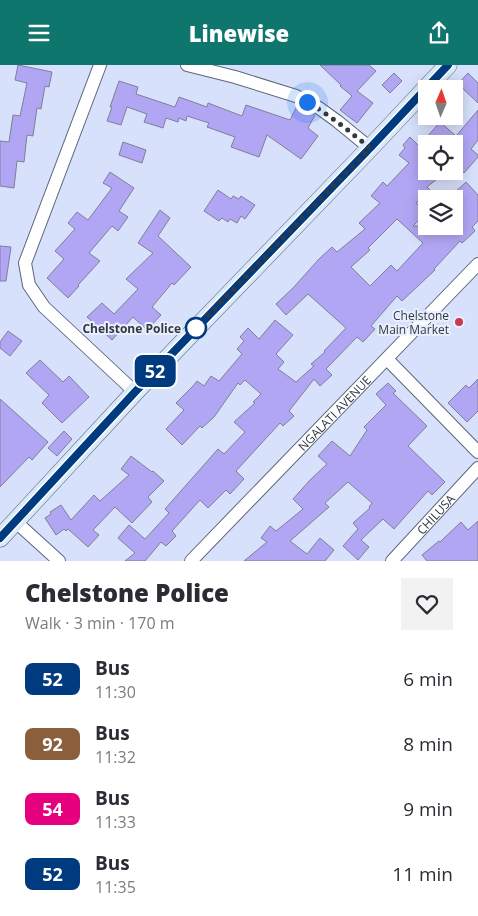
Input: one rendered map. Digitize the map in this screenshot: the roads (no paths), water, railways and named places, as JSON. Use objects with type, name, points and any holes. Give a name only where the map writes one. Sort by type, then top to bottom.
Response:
[{"type":"street","points":[[100,65],[25,263],[29,285],[44,307],[135,392]]},
{"type":"street","points":[[186,65],[235,77],[296,96],[319,108],[370,148]]},
{"type":"street","points":[[0,538],[135,392],[448,65]]},
{"type":"street","name":"NGALATI AVENUE","points":[[191,561],[478,264]]},
{"type":"street","points":[[387,359],[478,452]]},
{"type":"street","name":"CHILUSA","points":[[392,561],[478,468]]},
{"type":"street","points":[[16,522],[59,561]]},
{"type":"place","name":"Chelstone Main Market","points":[[459,322]]},
{"type":"place","name":"Chelstone Police","points":[[196,328]]}]
